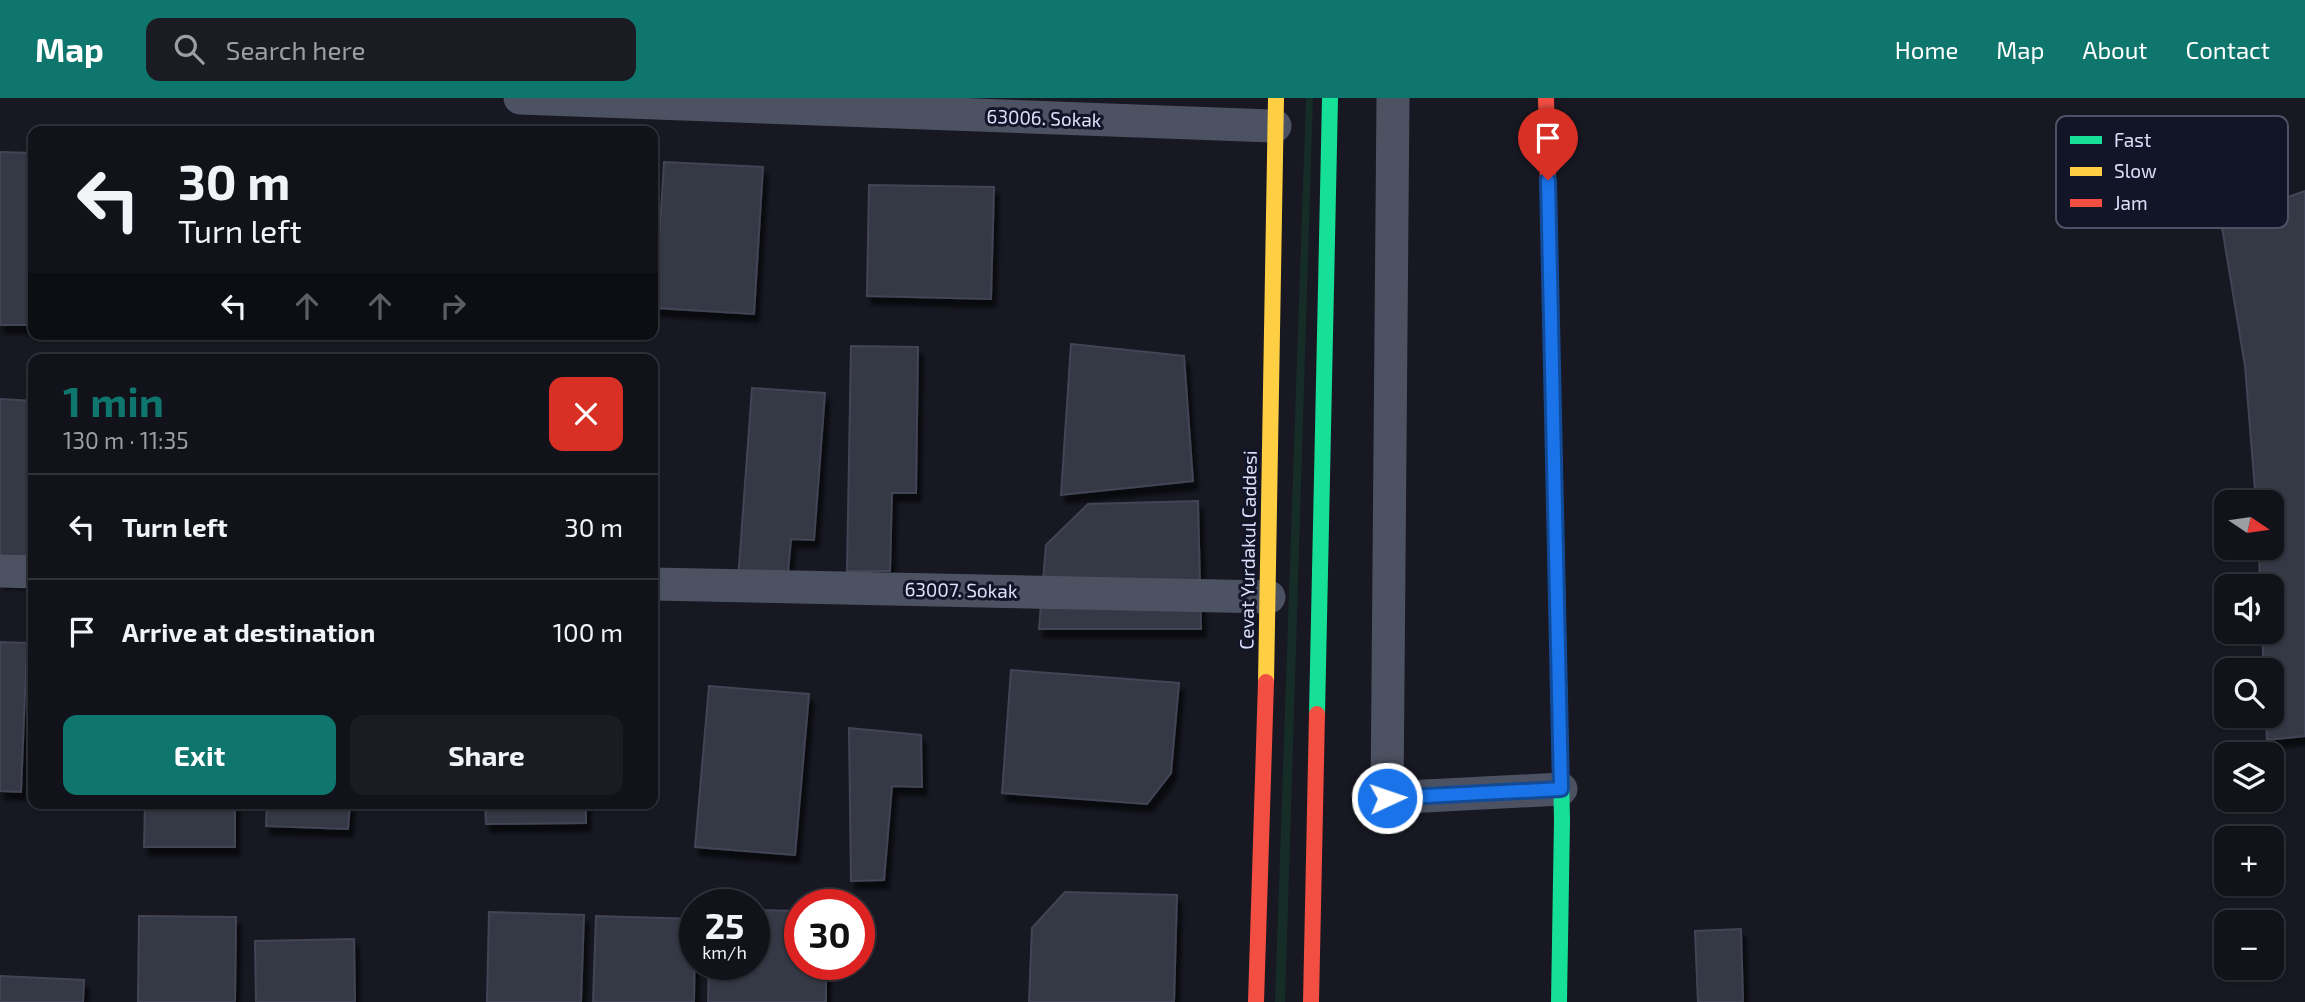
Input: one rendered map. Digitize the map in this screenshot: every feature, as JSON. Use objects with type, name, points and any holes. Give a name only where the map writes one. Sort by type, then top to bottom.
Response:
[{"type":"main road","points":[[1311,1002],[1330,98]]},
{"type":"main road","points":[[1546,98],[1561,789],[1559,1002]]},
{"type":"main road","name":"Cevat Yurdakul Caddesi","points":[[1256,1002],[1269,597],[1276,112]]},
{"type":"street","name":"63006. Sokak","points":[[520,98],[1276,112]]},
{"type":"street","points":[[1393,98],[1387,798],[1561,789]]},
{"type":"street","points":[[0,571],[28,572]]},
{"type":"street","name":"63007. Sokak","points":[[658,584],[1269,597]]},
{"type":"green space","points":[[1306,98],[1313,98],[1285,1002],[1275,1002]]},
{"type":"building","points":[[0,152],[28,153],[28,325],[0,325]]},
{"type":"building","points":[[664,162],[763,167],[754,314],[658,308]]},
{"type":"building","points":[[869,185],[994,187],[991,299],[867,296]]},
{"type":"building","points":[[2305,191],[2305,736],[2267,740],[2266,728],[2284,728],[2284,658],[2263,658],[2263,644],[2284,644],[2284,574],[2260,574],[2259,560],[2284,560],[2284,490],[2255,490],[2245,366],[2222,228],[2288,228],[2288,197]]},
{"type":"building","points":[[1071,344],[1184,356],[1193,481],[1061,495]]},
{"type":"building","points":[[851,346],[918,347],[916,493],[892,493],[890,571],[847,571]]},
{"type":"building","points":[[752,388],[825,393],[814,540],[791,539],[787,584],[738,580]]},
{"type":"building","points":[[0,399],[28,401],[28,581],[0,580]]},
{"type":"building","points":[[1198,501],[1201,629],[1039,629],[1046,545],[1088,504]]},
{"type":"building","points":[[0,642],[27,643],[21,792],[0,791]]},
{"type":"building","points":[[1011,670],[1179,683],[1171,773],[1147,804],[1002,793]]},
{"type":"building","points":[[709,686],[809,694],[795,855],[695,847]]},
{"type":"building","points":[[849,728],[921,735],[922,787],[892,786],[884,880],[851,881]]},
{"type":"building","points":[[145,809],[235,809],[235,847],[144,847]]},
{"type":"building","points":[[267,809],[350,809],[348,829],[266,826]]},
{"type":"building","points":[[485,809],[586,809],[586,823],[486,824]]},
{"type":"building","points":[[1065,892],[1177,895],[1174,1002],[1029,1002],[1032,928]]},
{"type":"building","points":[[770,910],[784,911],[784,980],[826,980],[826,1002],[708,1002],[709,980],[770,980]]},
{"type":"building","points":[[489,912],[584,915],[581,1002],[487,1002]]},
{"type":"building","points":[[139,916],[236,917],[235,1002],[138,1002]]},
{"type":"building","points":[[596,916],[679,919],[679,980],[694,980],[694,1002],[593,1002]]},
{"type":"building","points":[[1741,929],[1743,1002],[1698,1002],[1695,931]]},
{"type":"building","points":[[354,939],[355,1002],[256,1002],[255,941]]},
{"type":"building","points":[[0,976],[84,980],[83,1002],[0,1002]]},
{"type":"traffic: fast","points":[[1317,714],[1330,98]]},
{"type":"traffic: fast","points":[[1556,538],[1562,820],[1559,1002]]},
{"type":"traffic: slow","points":[[1266,682],[1276,98]]},
{"type":"traffic: jam","points":[[1546,98],[1556,538]]},
{"type":"traffic: jam","points":[[1256,1002],[1266,682]]},
{"type":"traffic: jam","points":[[1311,1002],[1317,714]]},
{"type":"route","points":[[1387,798],[1561,789],[1548,180]]}]
